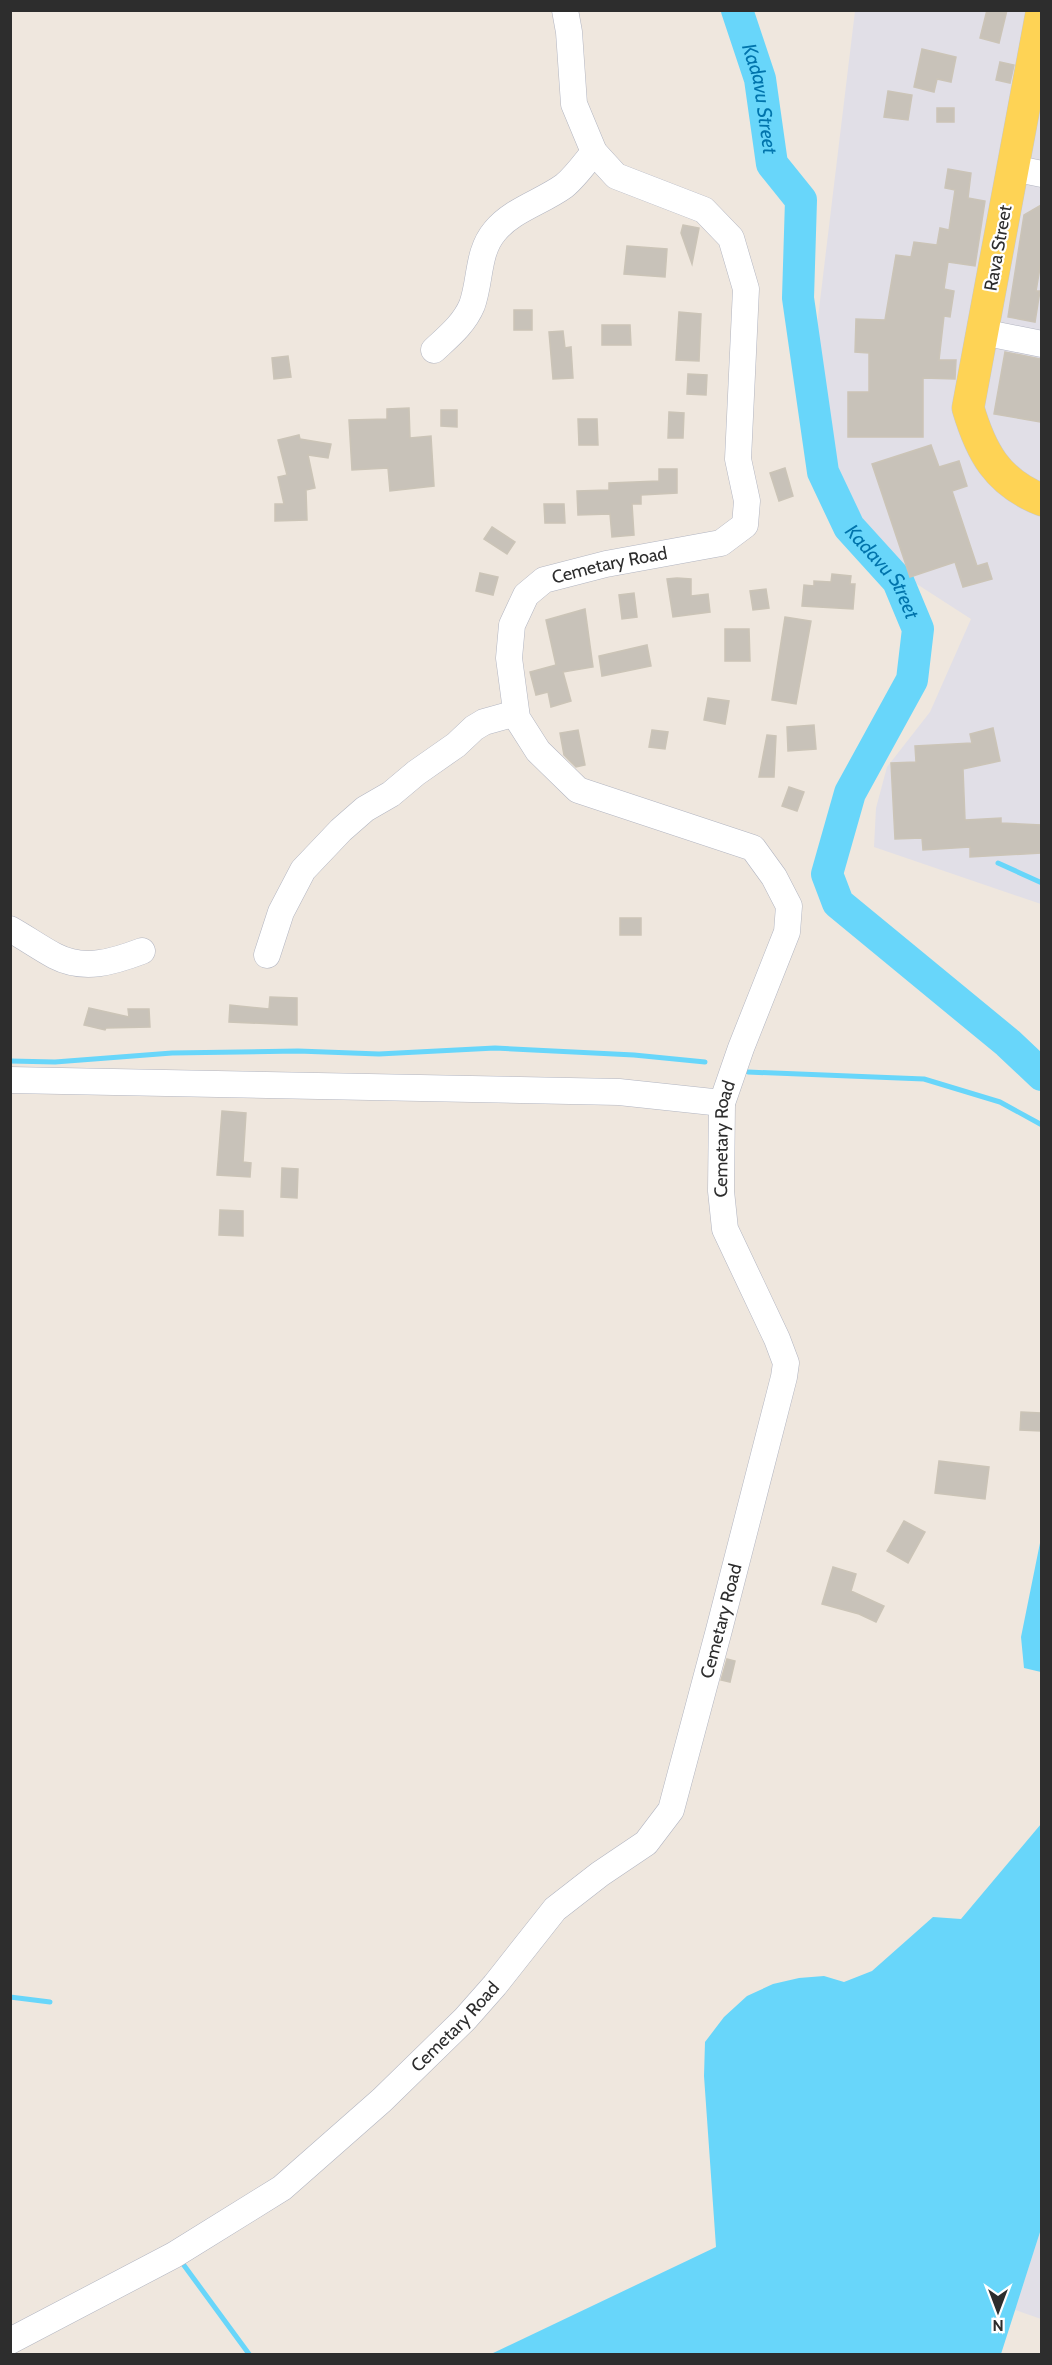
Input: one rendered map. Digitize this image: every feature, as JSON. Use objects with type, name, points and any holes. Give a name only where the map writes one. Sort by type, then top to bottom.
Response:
[{"type":"main road","name":"Rava Street","points":[[1040,25],[1027,171],[982,332],[968,408],[983,450],[991,463],[1003,477],[1041,500]]},
{"type":"street","name":"Cemetary Road","points":[[10,2341],[174,2255],[282,2188],[382,2100],[465,2019],[555,1909],[600,1874],[646,1843],[671,1810],[722,1619],[786,1363],[725,1229],[721,1191],[725,1093],[787,932],[789,906],[774,878],[753,848],[578,790],[538,751],[516,713],[509,658],[512,625],[526,595],[544,580],[595,567],[721,543],[745,525],[747,501],[738,459],[746,289],[731,238],[704,210],[616,176],[594,152],[574,104],[569,32],[565,10]]},
{"type":"street","points":[[434,350],[458,328],[466,316],[476,290],[484,250],[495,230],[512,217],[565,186],[594,152]]},
{"type":"street","points":[[982,332],[1041,344]]},
{"type":"street","points":[[267,955],[281,912],[303,870],[341,830],[365,809],[391,794],[456,745],[474,728],[484,722],[516,713]]},
{"type":"street","points":[[10,930],[55,956],[74,963],[96,964],[116,961],[142,951]]},
{"type":"street","points":[[10,1080],[725,1093]]},
{"type":"shaded area","points":[[855,11],[1041,11],[1041,904],[874,847],[876,808],[887,767],[930,712],[971,619],[909,579],[853,506],[826,444],[813,359]]},
{"type":"shaded area","points":[[1041,2229],[1041,2319],[1015,2310]]},
{"type":"water","points":[[1041,1538],[1042,1672],[1024,1668],[1021,1637]]},
{"type":"water","points":[[1041,1824],[1041,2229],[1001,2354],[491,2354],[716,2247],[704,2076],[705,2042],[724,2017],[747,1996],[773,1984],[799,1978],[824,1976],[844,1982],[872,1971],[933,1917],[961,1919]]},
{"type":"building","points":[[987,10],[1007,10],[999,43],[980,38]]},
{"type":"building","points":[[922,49],[956,57],[951,82],[937,79],[934,92],[914,87]]},
{"type":"building","points":[[1000,62],[1014,65],[1010,83],[996,80]]},
{"type":"building","points":[[888,91],[912,95],[908,120],[884,117]]},
{"type":"building","points":[[937,108],[954,108],[954,122],[937,122]]},
{"type":"building","points":[[948,169],[971,173],[968,198],[985,201],[975,266],[948,262],[944,289],[954,291],[950,317],[944,316],[939,360],[956,360],[955,379],[923,378],[923,437],[848,437],[848,392],[869,392],[869,353],[855,352],[856,319],[885,320],[896,255],[911,257],[914,242],[937,245],[940,228],[949,230],[955,190],[945,188]]},
{"type":"building","points":[[1041,205],[1041,262],[1036,291],[1040,291],[1035,322],[1008,317],[1024,215]]},
{"type":"building","points":[[683,225],[699,228],[692,264],[681,233]]},
{"type":"building","points":[[627,246],[667,249],[665,277],[624,274]]},
{"type":"building","points":[[514,310],[532,310],[532,330],[514,330]]},
{"type":"building","points":[[679,312],[701,314],[699,361],[676,360]]},
{"type":"building","points":[[602,325],[630,325],[631,345],[602,345]]},
{"type":"building","points":[[563,331],[565,348],[571,347],[573,378],[553,379],[549,332]]},
{"type":"building","points":[[1005,352],[1041,359],[1041,422],[994,414]]},
{"type":"building","points":[[288,356],[291,377],[274,379],[272,358]]},
{"type":"building","points":[[688,374],[707,375],[706,395],[687,394]]},
{"type":"building","points":[[409,408],[410,438],[431,436],[434,486],[390,491],[388,468],[352,470],[349,420],[387,419],[387,409]]},
{"type":"building","points":[[441,410],[457,410],[457,427],[441,426]]},
{"type":"building","points":[[669,412],[684,413],[683,438],[668,438]]},
{"type":"building","points":[[578,419],[597,419],[598,445],[579,445]]},
{"type":"building","points":[[299,435],[300,439],[331,444],[328,458],[308,455],[315,488],[306,490],[307,520],[275,521],[275,504],[284,504],[278,477],[287,475],[278,440]]},
{"type":"building","points":[[931,445],[939,467],[959,461],[967,486],[952,491],[977,566],[987,563],[992,579],[963,587],[955,562],[910,577],[872,464]]},
{"type":"building","points":[[785,468],[793,496],[779,501],[770,473]]},
{"type":"building","points":[[659,469],[677,469],[677,493],[641,495],[641,504],[632,504],[634,535],[612,537],[610,514],[578,515],[577,491],[609,490],[609,483],[659,481]]},
{"type":"building","points":[[544,504],[564,504],[565,523],[545,523]]},
{"type":"building","points":[[492,527],[515,542],[507,554],[484,539]]},
{"type":"building","points":[[480,573],[498,577],[493,595],[476,591]]},
{"type":"building","points":[[832,574],[851,576],[850,584],[855,584],[853,609],[802,606],[804,585],[814,586],[814,581],[831,582]]},
{"type":"building","points":[[667,579],[691,579],[691,596],[708,594],[710,612],[673,617]]},
{"type":"building","points":[[766,589],[769,608],[753,610],[750,591]]},
{"type":"building","points":[[634,593],[637,617],[622,619],[619,595]]},
{"type":"building","points":[[585,609],[593,667],[563,672],[571,701],[551,707],[548,692],[536,695],[530,672],[556,665],[546,620]]},
{"type":"building","points":[[785,617],[811,621],[796,704],[772,700]]},
{"type":"building","points":[[725,629],[749,629],[750,661],[725,661]]},
{"type":"building","points":[[647,645],[651,666],[602,676],[599,656]]},
{"type":"building","points":[[708,698],[729,701],[725,724],[704,720]]},
{"type":"building","points":[[814,725],[816,749],[788,751],[787,727]]},
{"type":"building","points":[[993,728],[1000,761],[963,769],[965,820],[1001,818],[1001,823],[1041,825],[1041,853],[970,857],[970,847],[923,850],[922,838],[895,839],[891,763],[916,762],[915,746],[972,743],[970,734]]},
{"type":"building","points":[[578,730],[585,765],[576,767],[564,755],[560,733]]},
{"type":"building","points":[[652,730],[668,732],[665,749],[649,747]]},
{"type":"building","points":[[767,735],[776,736],[774,777],[759,777]]},
{"type":"building","points":[[789,787],[804,792],[797,811],[782,806]]},
{"type":"building","points":[[620,918],[641,918],[641,935],[620,935]]},
{"type":"building","points":[[270,997],[297,998],[297,1025],[229,1022],[230,1005],[269,1009]]},
{"type":"building","points":[[89,1008],[129,1017],[128,1009],[149,1009],[150,1027],[106,1028],[105,1030],[84,1025]]},
{"type":"building","points":[[222,1111],[246,1113],[243,1162],[251,1163],[250,1177],[217,1175]]},
{"type":"building","points":[[282,1168],[298,1169],[297,1198],[281,1197]]},
{"type":"building","points":[[220,1210],[243,1211],[243,1236],[219,1235]]},
{"type":"building","points":[[1021,1412],[1041,1413],[1041,1431],[1020,1430]]},
{"type":"building","points":[[939,1461],[989,1467],[985,1499],[935,1493]]},
{"type":"building","points":[[904,1521],[925,1532],[908,1563],[887,1551]]},
{"type":"building","points":[[833,1567],[856,1574],[851,1591],[884,1606],[876,1622],[859,1614],[822,1604]]},
{"type":"building","points":[[727,1659],[735,1661],[730,1682],[721,1680]]},
{"type":"waterway","name":"Kadavu Street","points":[[737,10],[760,79],[772,164],[801,200],[798,298],[823,472],[849,527],[898,581],[918,629],[912,680],[850,793],[827,874],[838,903],[1008,1043],[1042,1075]]},
{"type":"waterway","points":[[998,863],[1042,883]]},
{"type":"waterway","points":[[10,1061],[55,1062],[172,1053],[298,1051],[379,1054],[495,1048],[634,1055],[705,1062]]},
{"type":"waterway","points":[[748,1072],[924,1079],[1000,1102],[1042,1125]]},
{"type":"waterway","points":[[10,1997],[50,2002]]},
{"type":"waterway","points":[[183,2264],[249,2354]]}]
